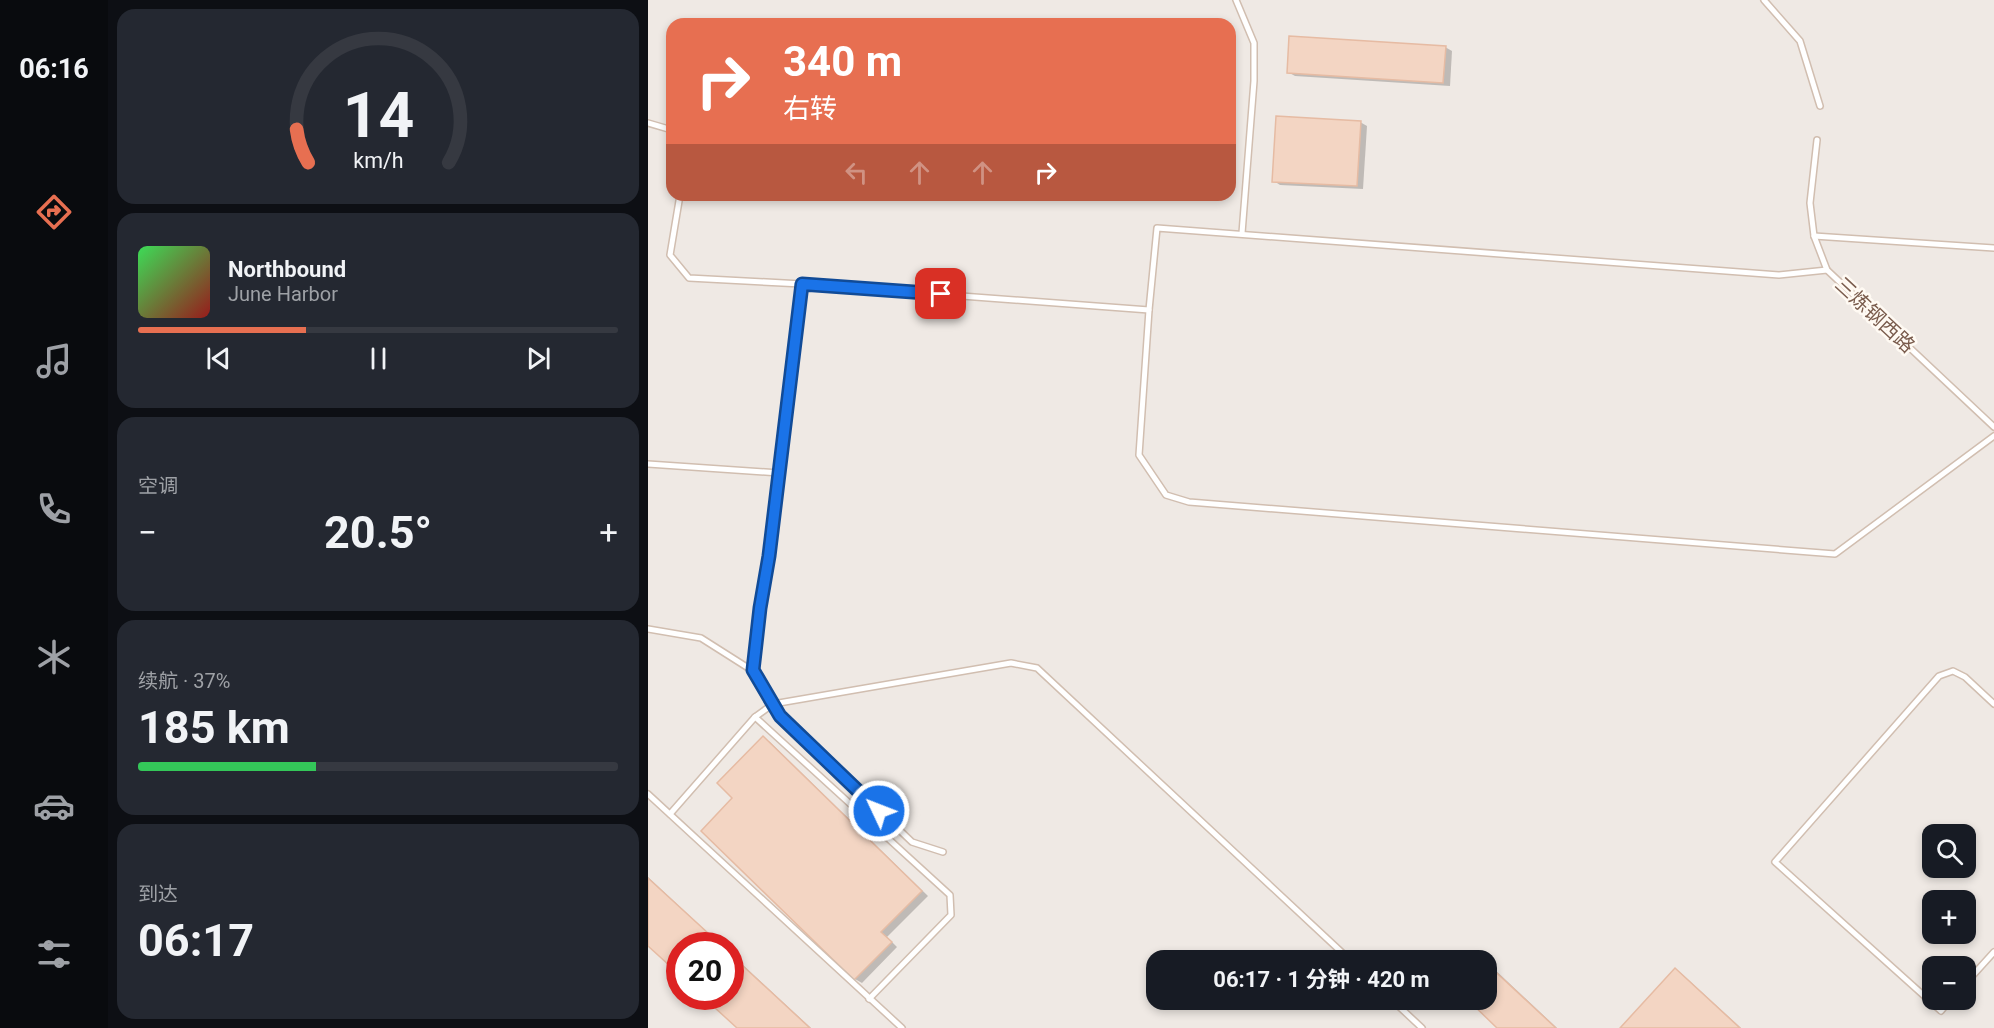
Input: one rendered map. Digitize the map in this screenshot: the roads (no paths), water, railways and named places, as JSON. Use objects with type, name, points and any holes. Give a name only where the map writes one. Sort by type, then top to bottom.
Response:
[{"type":"lane","points":[[1236,0],[1254,43],[1254,81],[1242,233]]},
{"type":"lane","points":[[1764,0],[1800,41],[1820,106]]},
{"type":"lane","points":[[648,123],[666,128]]},
{"type":"lane","name":"三炼钢西路","points":[[1817,140],[1810,203],[1814,236],[1827,270],[1994,427]]},
{"type":"lane","points":[[679,201],[670,255],[689,279],[802,284],[1149,310]]},
{"type":"lane","points":[[1827,270],[1779,275],[1157,228],[1139,455],[1166,495],[1189,502],[1835,554],[1994,436]]},
{"type":"lane","points":[[1814,236],[1994,248]]},
{"type":"lane","points":[[753,670],[802,284]]},
{"type":"lane","points":[[648,464],[779,473]]},
{"type":"lane","points":[[648,629],[701,638],[753,670],[780,716],[912,842],[943,852]]},
{"type":"lane","points":[[670,814],[755,717],[773,704],[1011,663],[1037,668],[1339,950]]},
{"type":"lane","points":[[1922,994],[1775,862],[1939,676],[1953,671],[1965,677],[1994,704]]},
{"type":"lane","points":[[755,717],[950,895],[951,915],[869,999]]},
{"type":"lane","points":[[648,794],[902,1028]]},
{"type":"lane","points":[[1976,972],[1994,952]]},
{"type":"lane","points":[[1403,1010],[1422,1028]]}]
